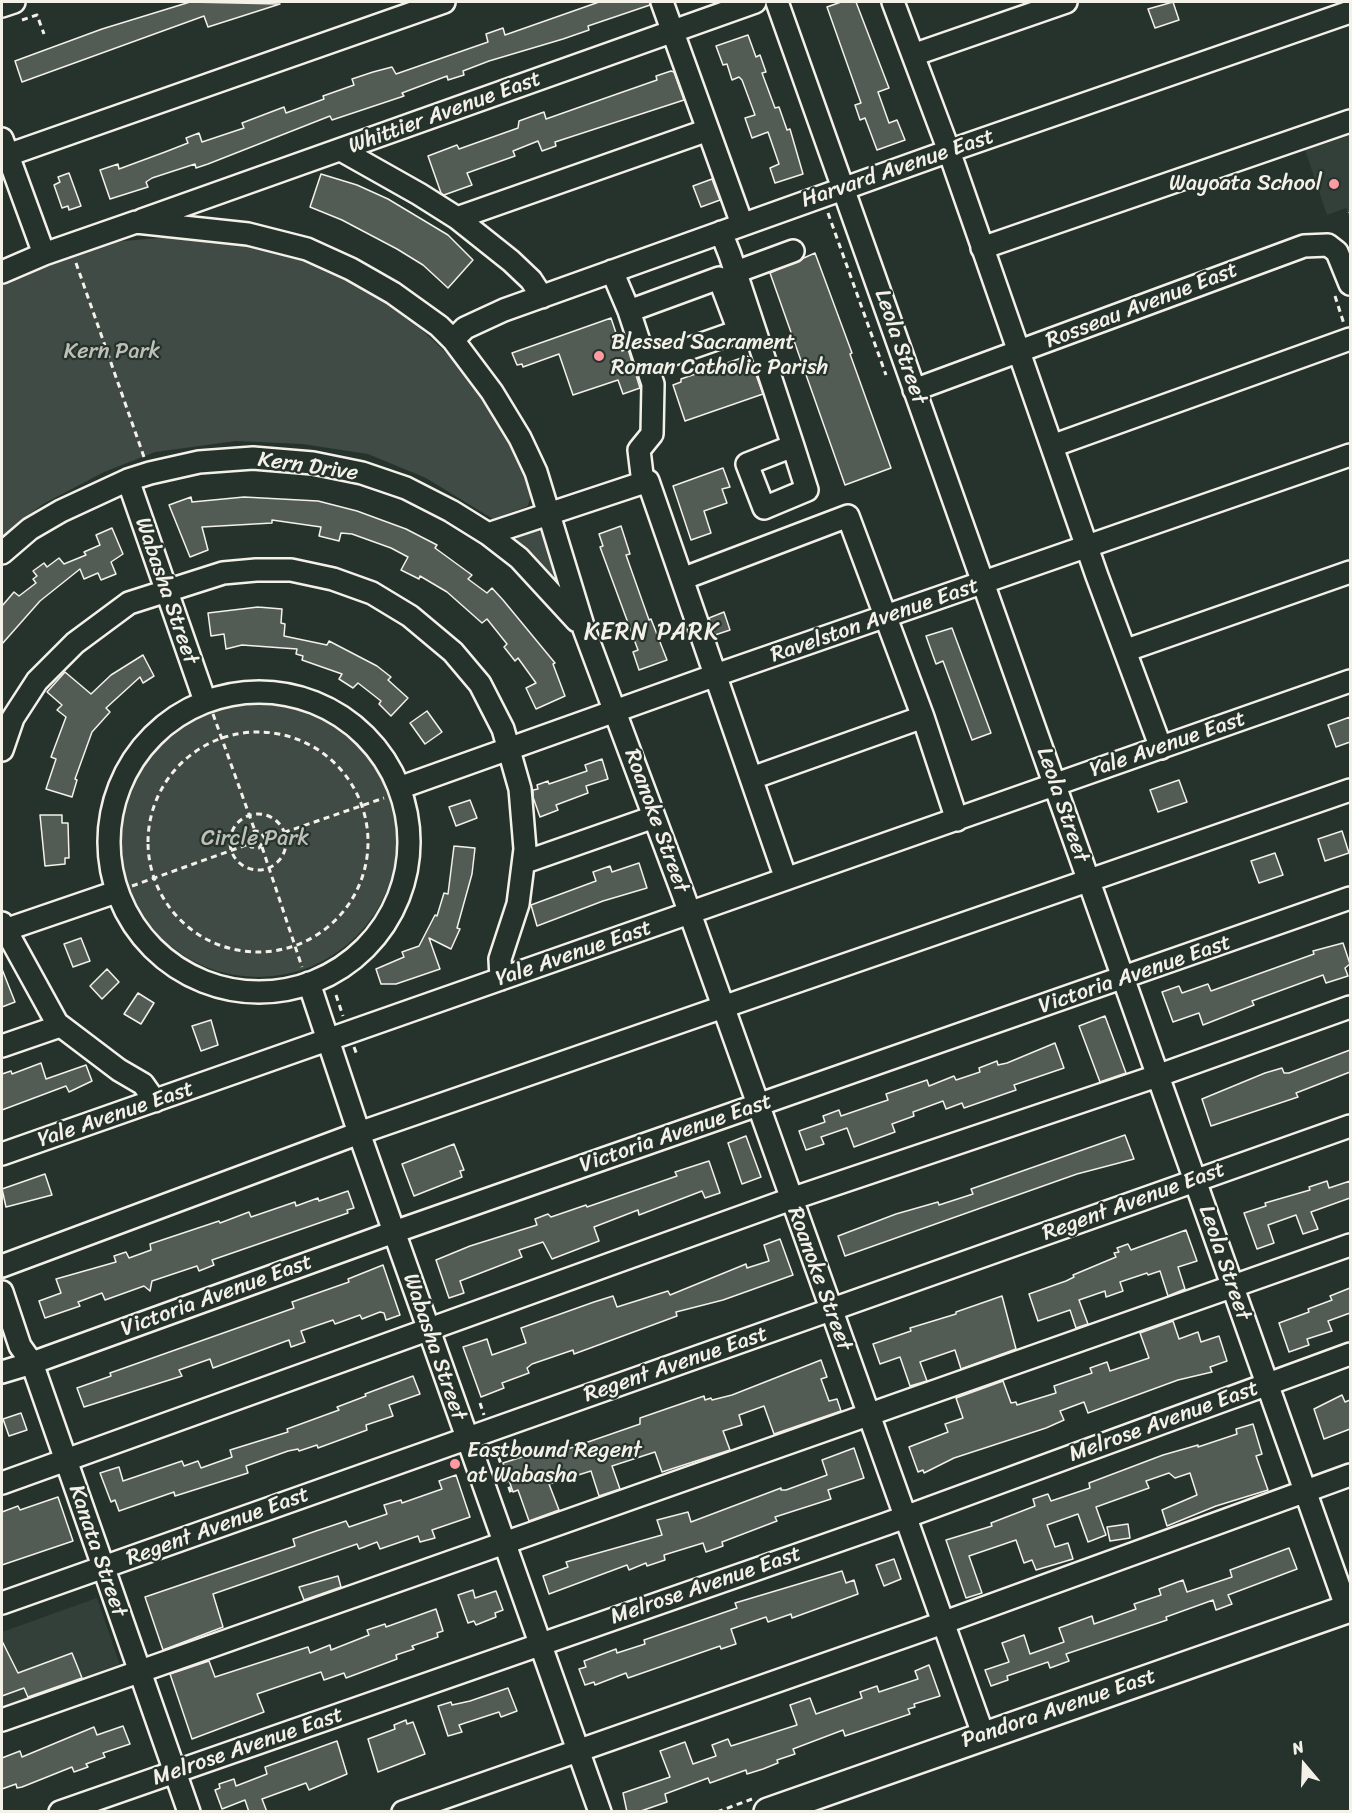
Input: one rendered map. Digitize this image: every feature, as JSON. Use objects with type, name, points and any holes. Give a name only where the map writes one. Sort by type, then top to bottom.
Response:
[{"type":"main road","name":"Pandora Avenue East","points":[[768,1812],[983,1734],[1349,1608]]},
{"type":"street","points":[[2,272],[44,254],[3,150],[444,2]]},
{"type":"street","points":[[662,2],[742,224]]},
{"type":"street","name":"Whittier Avenue East","points":[[136,222],[754,2]]},
{"type":"street","name":"Leola Street","points":[[777,2],[985,583],[1157,1076],[1349,1608]]},
{"type":"street","points":[[893,2],[949,151],[1088,548],[1161,748]]},
{"type":"street","points":[[913,55],[1066,2]]},
{"type":"street","points":[[2,6],[18,11]]},
{"type":"street","name":"Harvard Avenue East","points":[[453,339],[465,328],[612,271],[1350,12]]},
{"type":"street","points":[[982,248],[1350,121]]},
{"type":"street","points":[[457,218],[708,130]]},
{"type":"street","points":[[340,150],[457,218],[511,261],[531,280],[542,297]]},
{"type":"street","name":"Roanoke Street","points":[[44,254],[136,222],[248,234],[307,249],[351,268],[393,293],[439,326],[453,339],[492,392],[520,438],[536,472],[584,629],[760,1106],[790,1199],[983,1734]]},
{"type":"street","points":[[721,232],[793,446]]},
{"type":"street","name":"Rosseau Avenue East","points":[[914,390],[1304,246],[1328,245],[1337,252],[1350,284]]},
{"type":"street","points":[[736,272],[793,251]]},
{"type":"street","points":[[612,271],[648,363],[653,384],[652,434],[639,450],[645,482],[682,579],[786,879]]},
{"type":"street","points":[[629,311],[719,278],[739,331],[648,363]]},
{"type":"street","points":[[1052,446],[1350,339]]},
{"type":"street","name":"Ravelston Avenue East","points":[[400,790],[716,675],[1088,548],[1350,455]]},
{"type":"street","name":"Kern Drive","points":[[2,553],[30,530],[61,510],[128,480],[150,473],[199,462],[253,458],[313,463],[362,472],[406,488],[488,534],[519,558],[584,629]]},
{"type":"street","name":"Wabasha Street","points":[[128,480],[206,701]]},
{"type":"street","points":[[488,534],[645,482]]},
{"type":"street","points":[[682,579],[848,516],[923,717],[957,820]]},
{"type":"street","points":[[2,750],[13,718],[37,681],[75,643],[129,603],[223,573],[267,570],[291,570],[333,579],[372,593],[411,616],[453,652],[480,684],[499,719],[520,789],[524,821],[525,862],[518,904],[500,959],[501,979]]},
{"type":"street","points":[[1127,650],[1350,572]]},
{"type":"street","name":"Yale Avenue East","points":[[2,1155],[1350,681]]},
{"type":"street","points":[[241,692],[266,692],[303,698],[326,707],[347,720],[374,745],[400,790],[409,827],[409,854],[404,880],[395,905],[382,928],[355,957],[333,972],[309,983],[280,990],[250,992],[221,987],[193,977],[168,962],[146,942],[129,918],[116,892],[110,866],[108,838],[111,811],[125,772],[139,750],[158,730],[180,713],[206,701],[241,692]]},
{"type":"street","points":[[752,778],[923,717]]},
{"type":"street","points":[[2,1266],[359,1133],[723,1005],[1088,882],[1350,790]]},
{"type":"street","points":[[525,862],[654,817]]},
{"type":"street","points":[[116,892],[2,928],[60,1026],[119,1070],[143,1084],[155,1101]]},
{"type":"street","name":"Victoria Avenue East","points":[[2,1372],[394,1232],[1350,898]]},
{"type":"street","name":"Wabasha Street","points":[[309,983],[359,1133],[600,1812]]},
{"type":"street","points":[[2,1483],[790,1199],[1157,1076],[1350,1007]]},
{"type":"street","points":[[2,1046],[60,1026]]},
{"type":"street","name":"Regent Avenue East","points":[[2,1603],[1350,1126]]},
{"type":"street","points":[[2,1720],[503,1541],[1350,1245]]},
{"type":"street","name":"Kanata Street","points":[[2,1292],[20,1346],[32,1363],[189,1812]]},
{"type":"street","name":"Melrose Avenue East","points":[[60,1812],[905,1517],[1350,1354]]},
{"type":"street","points":[[404,1812],[943,1623],[1350,1475]]},
{"type":"path","points":[[18,11],[37,15],[44,34]]},
{"type":"path","points":[[822,196],[886,375]]},
{"type":"path","points":[[69,244],[150,473]]},
{"type":"path","points":[[206,701],[222,738],[255,831]]},
{"type":"path","points":[[264,732],[306,743],[340,769],[362,806],[368,848],[357,890],[331,924],[294,945],[252,951],[210,941],[176,915],[154,878],[148,836],[159,794],[185,760],[222,738],[264,732]]},
{"type":"path","points":[[265,839],[362,806],[400,790]]},
{"type":"path","points":[[250,815],[271,816],[285,833],[286,845],[282,856],[268,868],[256,870],[243,866],[231,851],[230,838],[234,826],[250,815]]},
{"type":"path","points":[[255,831],[263,834],[265,839],[262,847],[268,868],[309,983]]},
{"type":"path","points":[[249,844],[249,836],[255,831]]},
{"type":"path","points":[[116,892],[249,844]]},
{"type":"path","points":[[249,844],[256,849],[262,847]]},
{"type":"path","points":[[480,1403],[512,1496]]},
{"type":"shaded area","name":"Wayoata School","points":[[1350,128],[1350,221],[1346,208],[1327,215],[1303,144]]},
{"type":"shaded area","points":[[97,1598],[121,1668],[2,1709],[2,1632]]},
{"type":"green space","name":"Kern Park","points":[[172,237],[215,239],[266,248],[321,266],[366,290],[407,316],[458,364],[485,403],[510,443],[525,477],[531,494],[528,506],[493,519],[426,478],[368,454],[302,444],[236,441],[155,452],[104,472],[43,504],[2,536],[2,281],[99,243]]},
{"type":"green space","points":[[532,530],[539,531],[544,536],[555,574],[553,576],[518,545],[516,540],[519,535]]},
{"type":"green space","name":"Circle Park","points":[[258,699],[285,702],[311,710],[335,723],[356,740],[373,761],[386,785],[394,811],[397,838],[394,865],[386,891],[373,915],[356,936],[335,953],[311,966],[285,974],[258,977],[231,974],[205,966],[181,953],[160,936],[143,915],[130,891],[122,865],[119,838],[122,811],[130,785],[143,761],[160,740],[181,723],[205,710],[231,702]]},
{"type":"building","points":[[190,2],[280,4],[208,27],[204,16],[22,82],[15,61],[102,29]]},
{"type":"building","points":[[599,2],[650,2],[650,5],[588,26],[589,30],[489,61],[463,71],[464,75],[448,80],[447,76],[402,93],[404,96],[332,120],[330,116],[196,168],[195,164],[152,178],[146,182],[148,187],[110,199],[100,170],[118,164],[119,169],[165,152],[188,143],[186,138],[199,133],[202,142],[244,128],[242,123],[284,107],[286,113],[324,99],[323,96],[354,85],[352,79],[392,67],[396,74],[488,42],[486,34],[503,28],[505,35]]},
{"type":"building","points":[[841,2],[856,2],[889,88],[878,92],[889,123],[897,120],[905,140],[877,150],[865,118],[860,120],[855,105],[861,103],[827,7]]},
{"type":"building","points":[[1173,2],[1179,20],[1155,28],[1148,9]]},
{"type":"building","points":[[748,35],[756,57],[760,55],[766,72],[762,73],[775,108],[779,107],[787,130],[790,129],[803,174],[775,183],[770,168],[779,164],[768,132],[752,138],[745,118],[755,115],[742,80],[739,77],[732,80],[727,64],[723,65],[716,46]]},
{"type":"building","points":[[674,72],[684,100],[555,142],[556,146],[542,151],[538,141],[513,151],[515,156],[467,173],[472,185],[444,195],[441,193],[428,156],[457,145],[459,149],[518,128],[519,121],[544,112],[546,119],[657,80],[656,76]]},
{"type":"building","points":[[69,173],[81,206],[69,210],[68,206],[62,208],[54,185],[60,182],[58,177]]},
{"type":"building","points":[[321,174],[357,185],[388,199],[448,235],[473,260],[448,288],[423,265],[397,249],[342,220],[310,207]]},
{"type":"building","points":[[712,179],[720,200],[701,207],[693,186]]},
{"type":"building","points":[[815,253],[891,468],[845,485],[770,273]]},
{"type":"building","name":"Blessed Sacrament Roman Catholic Parish","points":[[611,318],[622,351],[628,349],[640,388],[623,394],[618,380],[573,395],[559,354],[523,367],[522,364],[517,365],[512,353]]},
{"type":"building","points":[[747,356],[750,358],[763,394],[685,421],[673,385],[681,382],[681,379]]},
{"type":"building","points":[[723,468],[730,487],[722,489],[727,503],[704,511],[711,533],[691,540],[673,486]]},
{"type":"building","points":[[191,497],[192,502],[244,497],[318,501],[357,511],[406,529],[437,545],[435,548],[472,575],[468,579],[487,593],[492,588],[503,600],[555,663],[553,664],[565,696],[536,709],[526,688],[536,683],[518,658],[515,661],[504,647],[507,644],[487,619],[482,623],[447,592],[420,576],[419,579],[401,570],[408,557],[391,548],[352,534],[341,533],[339,541],[319,536],[321,527],[272,520],[272,523],[202,527],[208,550],[190,557],[169,505]]},
{"type":"building","points":[[621,526],[630,554],[626,555],[649,620],[651,619],[667,660],[639,670],[633,652],[638,650],[600,547],[603,546],[599,534]]},
{"type":"building","points":[[112,528],[123,554],[111,562],[116,574],[101,580],[98,573],[84,579],[80,569],[40,601],[2,644],[2,606],[14,592],[19,596],[36,583],[33,579],[37,576],[33,571],[44,563],[47,567],[59,558],[64,564],[86,555],[84,552],[100,545],[96,535]]},
{"type":"building","points":[[258,607],[282,609],[281,623],[285,624],[284,636],[327,645],[329,641],[377,666],[391,677],[388,680],[408,698],[391,716],[379,704],[381,701],[358,683],[353,688],[339,679],[342,674],[302,660],[303,656],[296,654],[297,649],[242,645],[226,649],[224,634],[211,636],[208,613]]},
{"type":"building","points":[[724,612],[730,630],[715,635],[709,618]]},
{"type":"building","points":[[952,628],[991,733],[972,740],[943,661],[936,664],[926,636]]},
{"type":"building","points":[[143,655],[154,676],[143,683],[140,677],[106,708],[110,712],[92,732],[75,779],[77,780],[72,797],[46,789],[56,759],[51,757],[66,717],[57,710],[62,705],[47,692],[65,672],[91,694],[111,675]]},
{"type":"building","points":[[427,711],[442,732],[425,744],[410,723]]},
{"type":"building","points":[[1350,717],[1350,742],[1336,747],[1328,725]]},
{"type":"building","points":[[602,759],[608,779],[586,786],[588,793],[556,805],[558,810],[540,817],[533,797],[533,790],[538,789],[537,785],[548,781],[549,784],[587,771],[585,765]]},
{"type":"building","points":[[1179,780],[1187,802],[1158,812],[1150,790]]},
{"type":"building","points":[[470,800],[477,818],[456,826],[449,807]]},
{"type":"building","points":[[40,815],[62,815],[62,823],[68,823],[69,858],[65,858],[65,864],[45,866]]},
{"type":"building","points":[[1342,831],[1349,853],[1325,861],[1318,839]]},
{"type":"building","points":[[454,846],[475,848],[472,874],[457,928],[460,929],[451,949],[429,938],[440,969],[396,984],[381,984],[376,969],[404,957],[402,952],[419,946],[435,915],[437,916],[444,893],[448,894]]},
{"type":"building","points":[[1275,853],[1283,875],[1259,883],[1251,861]]},
{"type":"building","points":[[639,863],[647,888],[603,901],[537,926],[531,905],[596,881],[593,872],[610,866],[612,872]]},
{"type":"building","points":[[81,938],[90,961],[73,967],[64,944]]},
{"type":"building","points":[[1343,943],[1350,964],[1345,968],[1348,976],[1326,983],[1323,975],[1252,1001],[1254,1005],[1203,1025],[1199,1013],[1173,1022],[1162,992],[1179,986],[1182,993],[1208,984],[1211,991],[1314,954],[1313,951]]},
{"type":"building","points":[[2,969],[15,1002],[2,1007]]},
{"type":"building","points":[[107,969],[119,982],[102,999],[90,986]]},
{"type":"building","points":[[138,993],[154,1003],[141,1024],[124,1014]]},
{"type":"building","points":[[1105,1016],[1126,1073],[1100,1082],[1079,1026]]},
{"type":"building","points":[[211,1020],[218,1045],[201,1051],[192,1026]]},
{"type":"building","points":[[1055,1043],[1064,1068],[1014,1085],[1016,1090],[964,1108],[962,1103],[946,1109],[943,1101],[913,1112],[914,1116],[892,1124],[895,1132],[854,1147],[847,1128],[821,1137],[824,1144],[806,1150],[799,1131],[825,1122],[823,1116],[839,1110],[841,1116],[888,1100],[886,1094],[927,1080],[929,1086],[954,1076],[956,1080],[980,1072],[979,1068],[997,1061],[998,1065],[1007,1063]]},
{"type":"building","points":[[1350,1050],[1350,1072],[1296,1093],[1298,1097],[1211,1126],[1202,1099],[1265,1073],[1282,1068],[1284,1073],[1289,1073]]},
{"type":"building","points":[[41,1063],[46,1079],[86,1065],[92,1081],[69,1092],[66,1086],[2,1110],[2,1074],[11,1071],[12,1074]]},
{"type":"building","points":[[1125,1135],[1134,1159],[1077,1174],[845,1256],[838,1236],[896,1214],[938,1202],[939,1205],[973,1194],[971,1189]]},
{"type":"building","points":[[746,1136],[761,1177],[742,1184],[728,1143]]},
{"type":"building","points":[[454,1144],[464,1170],[460,1171],[462,1177],[414,1196],[402,1164]]},
{"type":"building","points":[[709,1161],[720,1193],[705,1198],[702,1191],[639,1215],[638,1210],[594,1227],[599,1241],[552,1259],[543,1242],[519,1250],[522,1257],[460,1281],[464,1293],[449,1298],[436,1260],[470,1246],[537,1225],[535,1219],[548,1214],[551,1217],[586,1205],[587,1207],[677,1176],[675,1172]]},
{"type":"building","points":[[45,1174],[52,1195],[6,1207],[2,1189]]},
{"type":"building","points":[[1327,1181],[1329,1188],[1350,1181],[1350,1198],[1311,1212],[1318,1229],[1303,1234],[1296,1215],[1268,1225],[1274,1243],[1257,1249],[1244,1213],[1266,1206],[1265,1203],[1310,1190],[1309,1187]]},
{"type":"building","points":[[348,1191],[354,1208],[347,1210],[348,1213],[212,1260],[214,1265],[199,1271],[197,1266],[152,1281],[150,1291],[144,1286],[105,1300],[102,1293],[78,1302],[80,1306],[45,1318],[39,1301],[61,1293],[56,1279],[116,1262],[114,1256],[126,1252],[129,1258],[151,1250],[150,1244],[219,1221],[220,1223],[249,1212],[251,1217],[295,1202],[296,1206]]},
{"type":"building","points":[[1186,1230],[1197,1261],[1178,1267],[1185,1289],[1168,1296],[1160,1271],[1148,1275],[1147,1273],[1120,1282],[1123,1291],[1106,1297],[1105,1291],[1079,1300],[1088,1324],[1076,1328],[1070,1310],[1038,1321],[1029,1294],[1066,1281],[1074,1277],[1073,1275],[1116,1257],[1114,1253],[1119,1252],[1117,1248],[1128,1244],[1131,1250]]},
{"type":"building","points":[[780,1239],[793,1275],[723,1300],[676,1312],[677,1316],[574,1354],[573,1350],[532,1364],[527,1368],[529,1373],[502,1383],[504,1388],[481,1397],[463,1347],[487,1339],[492,1355],[526,1343],[521,1328],[594,1302],[613,1296],[617,1307],[668,1291],[670,1295],[746,1264],[747,1268],[769,1261],[764,1245]]},
{"type":"building","points":[[383,1265],[400,1315],[386,1320],[384,1313],[380,1312],[362,1319],[360,1315],[335,1324],[333,1320],[301,1331],[305,1342],[291,1347],[289,1340],[213,1368],[210,1359],[179,1370],[182,1376],[84,1407],[77,1388],[111,1376],[110,1373],[294,1308],[292,1302],[349,1282],[348,1279]]},
{"type":"building","points":[[1350,1288],[1350,1313],[1328,1321],[1332,1331],[1307,1339],[1309,1345],[1289,1352],[1279,1323],[1309,1312],[1308,1309],[1332,1300],[1330,1296]]},
{"type":"building","points":[[1002,1296],[1016,1349],[961,1369],[955,1350],[920,1362],[927,1381],[910,1386],[900,1357],[880,1364],[873,1344],[911,1331],[910,1328],[956,1314],[956,1312]]},
{"type":"building","points":[[1173,1321],[1179,1339],[1198,1332],[1201,1342],[1219,1336],[1227,1361],[1210,1367],[1212,1372],[1178,1380],[1088,1413],[1084,1402],[1060,1411],[1064,1420],[1046,1428],[954,1458],[924,1473],[923,1470],[918,1472],[909,1447],[948,1432],[945,1424],[963,1418],[956,1398],[1003,1381],[1011,1403],[1016,1402],[1017,1405],[1056,1393],[1054,1386],[1092,1373],[1090,1368],[1107,1362],[1110,1371],[1149,1358],[1140,1333]]},
{"type":"building","points":[[821,1360],[827,1377],[821,1379],[829,1401],[837,1399],[841,1411],[774,1434],[764,1406],[739,1415],[742,1425],[723,1431],[730,1450],[662,1472],[655,1452],[612,1466],[620,1489],[599,1496],[591,1471],[549,1484],[559,1510],[529,1521],[518,1490],[513,1492],[503,1463],[556,1446],[558,1451],[562,1451],[640,1424],[640,1418],[704,1396],[705,1400],[711,1398],[712,1400],[732,1395]]},
{"type":"building","points":[[413,1376],[420,1394],[389,1405],[393,1416],[366,1425],[367,1430],[318,1448],[317,1445],[299,1451],[298,1449],[288,1451],[246,1466],[248,1473],[175,1496],[174,1492],[119,1511],[115,1500],[111,1502],[100,1473],[119,1467],[123,1481],[182,1461],[184,1466],[198,1461],[201,1468],[232,1457],[230,1450],[288,1432],[287,1429],[339,1410],[337,1407],[366,1396],[365,1394]]},
{"type":"building","points":[[1342,1395],[1345,1402],[1350,1400],[1350,1429],[1324,1439],[1314,1409]]},
{"type":"building","points":[[21,1413],[27,1430],[9,1436],[3,1419]]},
{"type":"building","points":[[1253,1424],[1262,1454],[1256,1456],[1268,1490],[1216,1506],[1167,1526],[1162,1510],[1197,1495],[1190,1473],[1175,1478],[1169,1473],[1146,1481],[1149,1488],[1096,1507],[1106,1535],[1088,1542],[1078,1514],[1047,1525],[1055,1547],[1068,1543],[1073,1559],[1036,1570],[1032,1560],[1024,1563],[1016,1540],[969,1556],[982,1593],[966,1598],[946,1540],[992,1526],[991,1523],[1035,1506],[1033,1499],[1048,1494],[1051,1501],[1090,1488],[1089,1483],[1163,1455],[1198,1445],[1198,1447],[1237,1434],[1236,1429]]},
{"type":"building","points":[[854,1448],[864,1478],[828,1490],[831,1499],[775,1517],[777,1521],[722,1542],[723,1546],[706,1552],[703,1543],[664,1555],[665,1560],[647,1566],[646,1563],[629,1570],[627,1565],[549,1594],[543,1576],[568,1567],[566,1562],[662,1535],[657,1520],[688,1512],[691,1522],[781,1488],[781,1490],[786,1490],[827,1475],[822,1460]]},
{"type":"building","points":[[456,1475],[470,1517],[432,1530],[435,1538],[420,1542],[418,1536],[380,1549],[377,1542],[359,1549],[357,1544],[213,1594],[223,1627],[163,1650],[145,1597],[295,1546],[293,1539],[316,1531],[346,1521],[349,1527],[387,1514],[384,1505],[401,1500],[402,1503],[442,1489],[439,1481]]},
{"type":"building","points":[[58,1497],[73,1541],[2,1565],[2,1512],[18,1506],[20,1510]]},
{"type":"building","points":[[1128,1524],[1130,1538],[1110,1541],[1107,1527]]},
{"type":"building","points":[[1289,1548],[1297,1569],[1228,1595],[1232,1604],[1216,1610],[1213,1600],[1166,1617],[1167,1620],[1066,1654],[1069,1661],[1050,1668],[1048,1662],[1007,1676],[1008,1680],[991,1686],[985,1670],[1009,1662],[1002,1643],[1024,1635],[1030,1654],[1064,1642],[1059,1628],[1092,1616],[1094,1624],[1136,1609],[1134,1604],[1161,1595],[1159,1589],[1183,1580],[1187,1592],[1232,1577],[1230,1570]]},
{"type":"building","points":[[894,1559],[901,1579],[884,1586],[876,1565]]},
{"type":"building","points":[[842,1571],[846,1583],[854,1580],[858,1594],[792,1618],[791,1614],[768,1622],[766,1617],[731,1629],[736,1644],[721,1649],[720,1646],[628,1678],[626,1673],[595,1685],[594,1682],[585,1685],[579,1669],[586,1667],[584,1661],[616,1649],[617,1653],[645,1644],[644,1640],[737,1608],[735,1603]]},
{"type":"building","points":[[338,1576],[341,1587],[304,1600],[299,1587]]},
{"type":"building","points":[[473,1590],[475,1598],[496,1591],[503,1610],[495,1613],[496,1617],[476,1625],[474,1621],[468,1623],[458,1595]]},
{"type":"building","points":[[436,1609],[443,1631],[437,1633],[438,1637],[412,1646],[414,1649],[396,1655],[397,1659],[346,1678],[344,1673],[324,1680],[321,1672],[257,1694],[264,1712],[192,1739],[170,1674],[209,1661],[215,1677],[308,1647],[310,1653],[330,1645],[331,1650],[369,1635],[367,1630],[385,1624],[386,1627]]},
{"type":"building","points":[[2,1641],[18,1673],[72,1653],[82,1678],[28,1697],[24,1688],[2,1696]]},
{"type":"building","points":[[929,1665],[940,1696],[914,1704],[915,1707],[908,1709],[910,1714],[845,1736],[843,1730],[793,1749],[795,1754],[777,1760],[778,1763],[763,1769],[747,1774],[746,1770],[710,1783],[708,1778],[665,1794],[667,1802],[638,1812],[627,1812],[623,1793],[670,1777],[660,1751],[685,1742],[693,1764],[716,1756],[712,1745],[728,1739],[731,1746],[797,1725],[790,1705],[810,1698],[816,1714],[862,1698],[860,1692],[877,1686],[879,1692],[918,1679],[915,1671]]},
{"type":"building","points":[[508,1688],[517,1711],[501,1717],[499,1712],[459,1725],[462,1732],[448,1736],[438,1706],[451,1702],[452,1705],[470,1701]]},
{"type":"building","points":[[406,1720],[407,1724],[413,1722],[425,1754],[378,1772],[368,1739],[395,1729],[394,1725]]},
{"type":"building","points":[[123,1726],[130,1744],[103,1753],[105,1757],[86,1764],[88,1767],[74,1772],[72,1767],[22,1787],[17,1788],[16,1784],[2,1789],[2,1758],[20,1751],[22,1757],[94,1727],[97,1735]]},
{"type":"building","points":[[337,1741],[347,1774],[309,1790],[306,1783],[262,1799],[267,1812],[249,1812],[245,1800],[222,1809],[215,1790],[220,1788],[219,1784],[234,1779],[236,1786],[267,1774],[265,1767]]},
{"type":"place","name":"Wayoata School","points":[[1334,184]]},
{"type":"place","name":"Blessed Sacrament Roman Catholic Parish","points":[[599,356]]},
{"type":"place","name":"Eastbound Regent at Wabasha","points":[[455,1464]]},
{"type":"district","name":"KERN PARK","points":[[652,633]]}]
